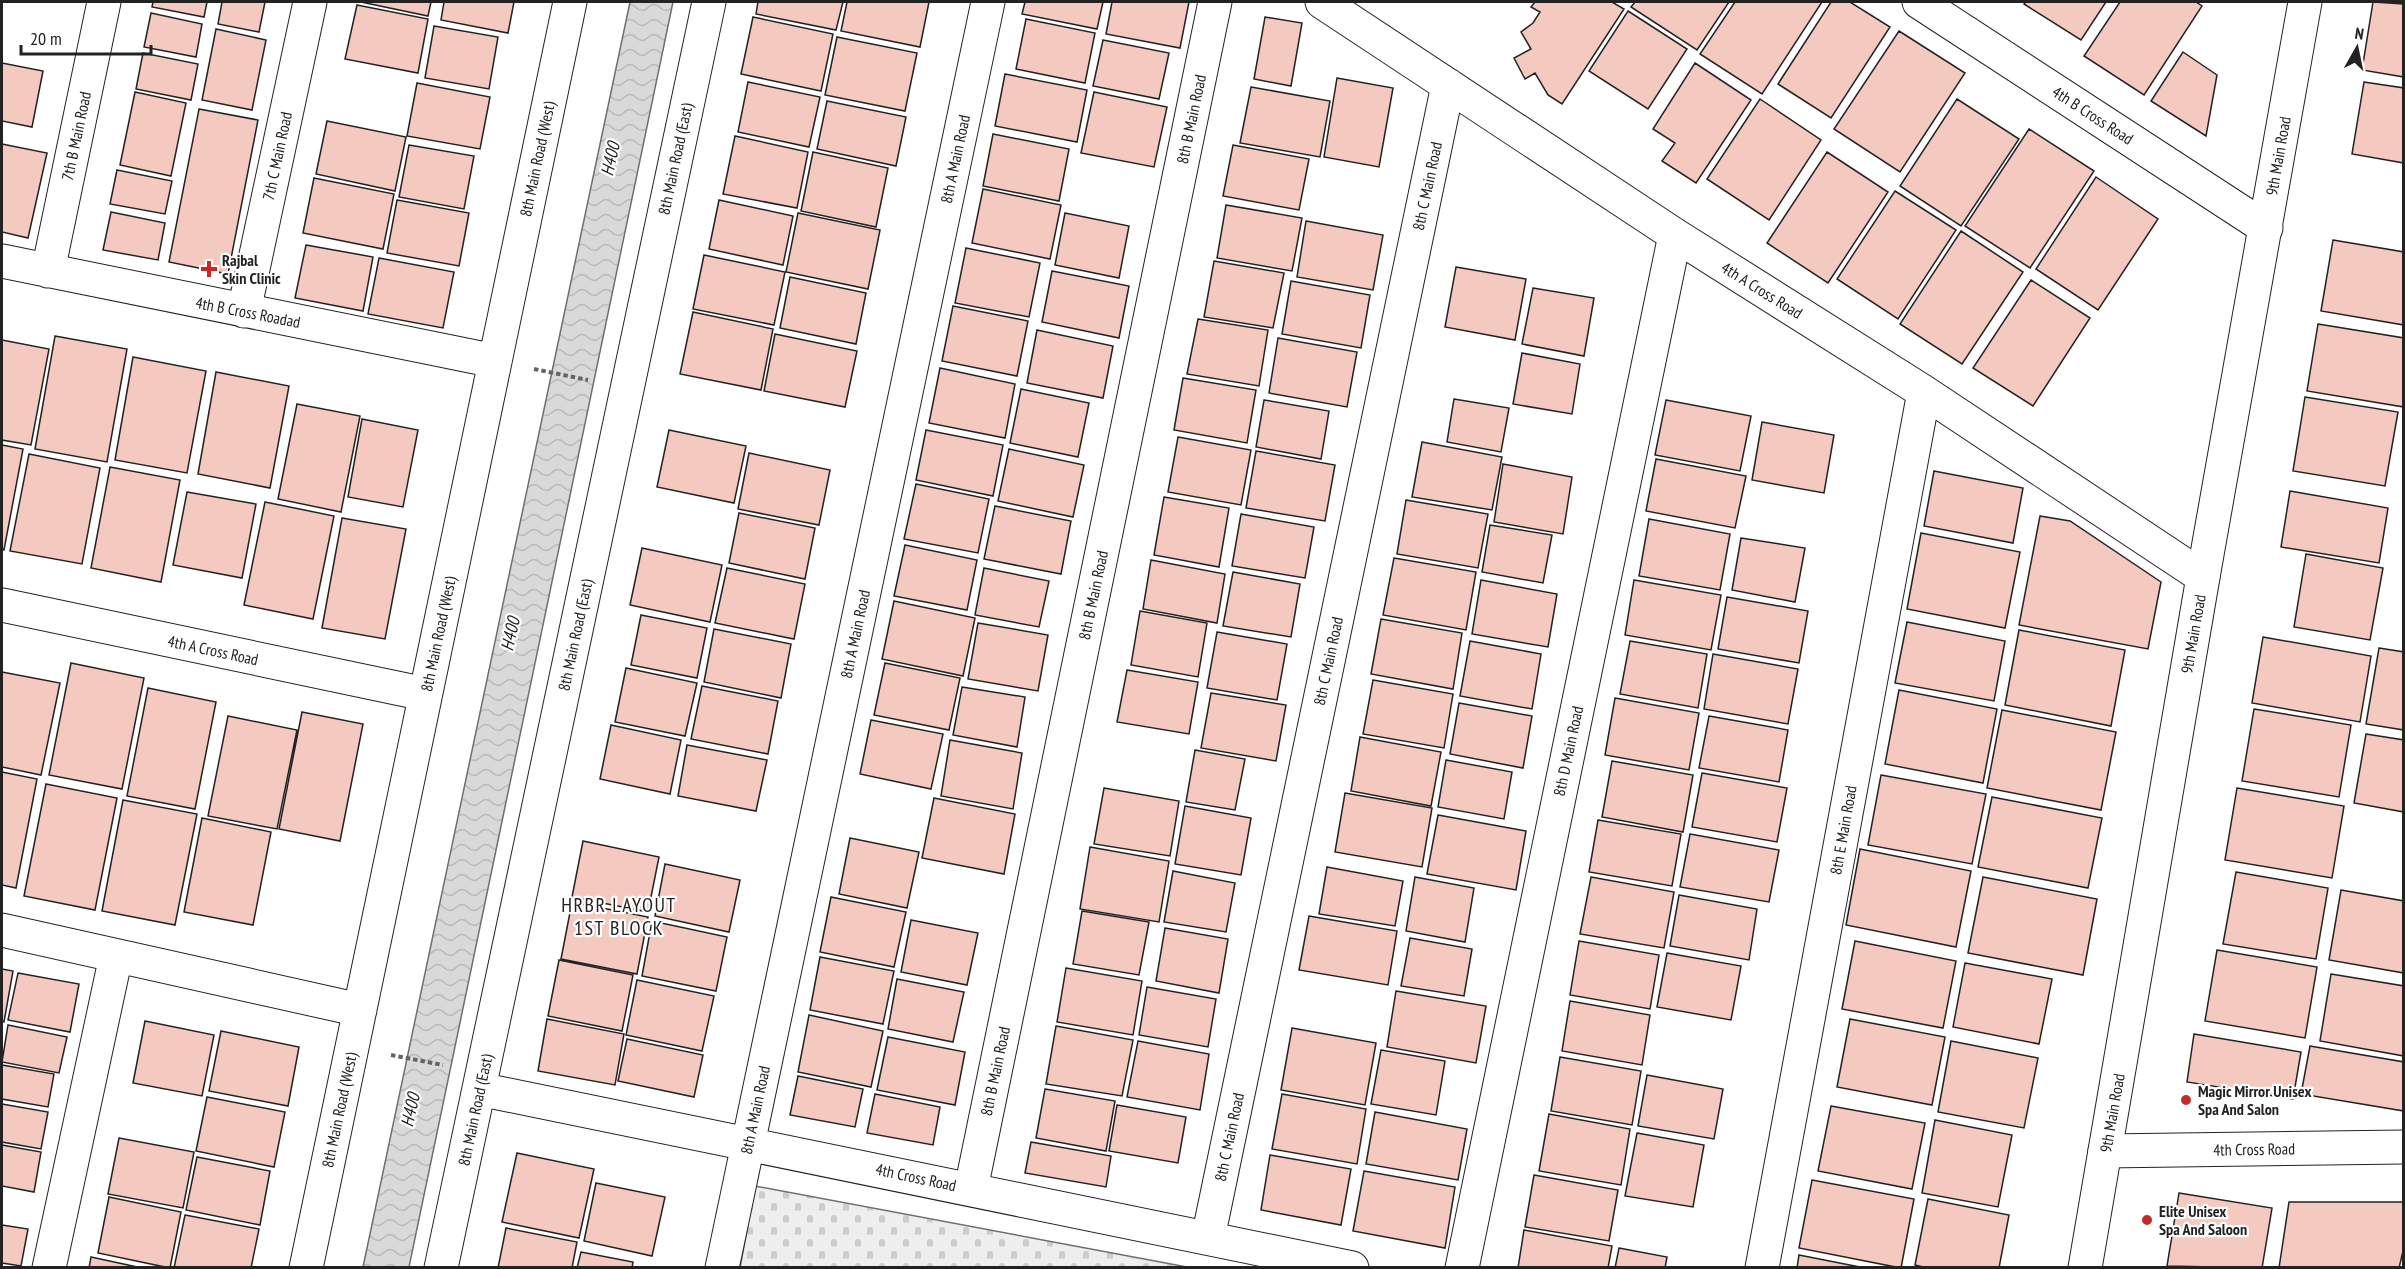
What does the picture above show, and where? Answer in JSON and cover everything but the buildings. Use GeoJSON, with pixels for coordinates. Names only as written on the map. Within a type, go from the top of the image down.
{"type":"FeatureCollection","features":[{"type":"Feature","properties":{"kind":"street","name":"7th B Main Road"},"geometry":{"type":"LineString","coordinates":[[48,271],[104,2]]}},
{"type":"Feature","properties":{"kind":"street","name":"7th C Main Road"},"geometry":{"type":"LineString","coordinates":[[244,311],[310,2]]}},
{"type":"Feature","properties":{"kind":"street","name":"8th Main Road (West)"},"geometry":{"type":"LineString","coordinates":[[306,1268],[570,2]]}},
{"type":"Feature","properties":{"kind":"street","name":"8th Main Road (East)"},"geometry":{"type":"LineString","coordinates":[[441,1268],[708,2]]}},
{"type":"Feature","properties":{"kind":"street","name":"8th A Main Road"},"geometry":{"type":"LineString","coordinates":[[722,1268],[988,2]]}},
{"type":"Feature","properties":{"kind":"street","name":"8th B Main Road"},"geometry":{"type":"LineString","coordinates":[[971,1189],[1215,2]]}},
{"type":"Feature","properties":{"kind":"street","name":"4th A Cross Road"},"geometry":{"type":"LineString","coordinates":[[1322,2],[1675,235],[1924,392],[2203,577]]}},
{"type":"Feature","properties":{"kind":"street","name":"4th B Cross Road"},"geometry":{"type":"LineString","coordinates":[[1919,2],[2266,228]]}},
{"type":"Feature","properties":{"kind":"street","name":"9th Main Road"},"geometry":{"type":"LineString","coordinates":[[2085,1268],[2203,577],[2305,2]]}},
{"type":"Feature","properties":{"kind":"street","name":"8th C Main Road"},"geometry":{"type":"LineString","coordinates":[[1208,1238],[1448,85]]}},
{"type":"Feature","properties":{"kind":"street","name":"8th D Main Road"},"geometry":{"type":"LineString","coordinates":[[1462,1268],[1675,235]]}},
{"type":"Feature","properties":{"kind":"street","name":"4th B Cross Roadad"},"geometry":{"type":"LineString","coordinates":[[2,261],[495,361]]}},
{"type":"Feature","properties":{"kind":"street","name":"8th E Main Road"},"geometry":{"type":"LineString","coordinates":[[1762,1268],[1924,392]]}},
{"type":"Feature","properties":{"kind":"street","name":"4th A Cross Road"},"geometry":{"type":"LineString","coordinates":[[2,605],[425,694]]}},
{"type":"Feature","properties":{"kind":"street"},"geometry":{"type":"LineString","coordinates":[[2,930],[360,1010]]}},
{"type":"Feature","properties":{"kind":"street"},"geometry":{"type":"LineString","coordinates":[[49,1268],[116,956]]}},
{"type":"Feature","properties":{"kind":"street","name":"4th Cross Road"},"geometry":{"type":"LineString","coordinates":[[479,1089],[748,1142],[1352,1268]]}},
{"type":"Feature","properties":{"kind":"street","name":"4th Cross Road"},"geometry":{"type":"LineString","coordinates":[[2105,1151],[2403,1147]]}},
{"type":"Feature","properties":{"kind":"path"},"geometry":{"type":"LineString","coordinates":[[536,369],[594,381]]}},
{"type":"Feature","properties":{"kind":"path"},"geometry":{"type":"LineString","coordinates":[[389,1055],[451,1067]]}},
{"type":"Feature","properties":{"kind":"green space"},"geometry":{"type":"Polygon","coordinates":[[[755,1186],[1187,1267],[740,1268],[755,1186]]]}},
{"type":"Feature","properties":{"kind":"water","name":"H400"},"geometry":{"type":"Polygon","coordinates":[[[630,2],[673,2],[409,1267],[363,1267],[630,2]]]}},
{"type":"Feature","properties":{"kind":"place","name":"Rajbal Skin Clinic"},"geometry":{"type":"Point","coordinates":[209,269]}},
{"type":"Feature","properties":{"kind":"place","name":"Magic Mirror Unisex Spa And Salon"},"geometry":{"type":"Point","coordinates":[2186,1100]}},
{"type":"Feature","properties":{"kind":"place","name":"Elite Unisex Spa And Saloon"},"geometry":{"type":"Point","coordinates":[2147,1220]}},
{"type":"Feature","properties":{"kind":"district","name":"HRBR LAYOUT 1ST BLOCK"},"geometry":{"type":"Point","coordinates":[619,916]}}]}
